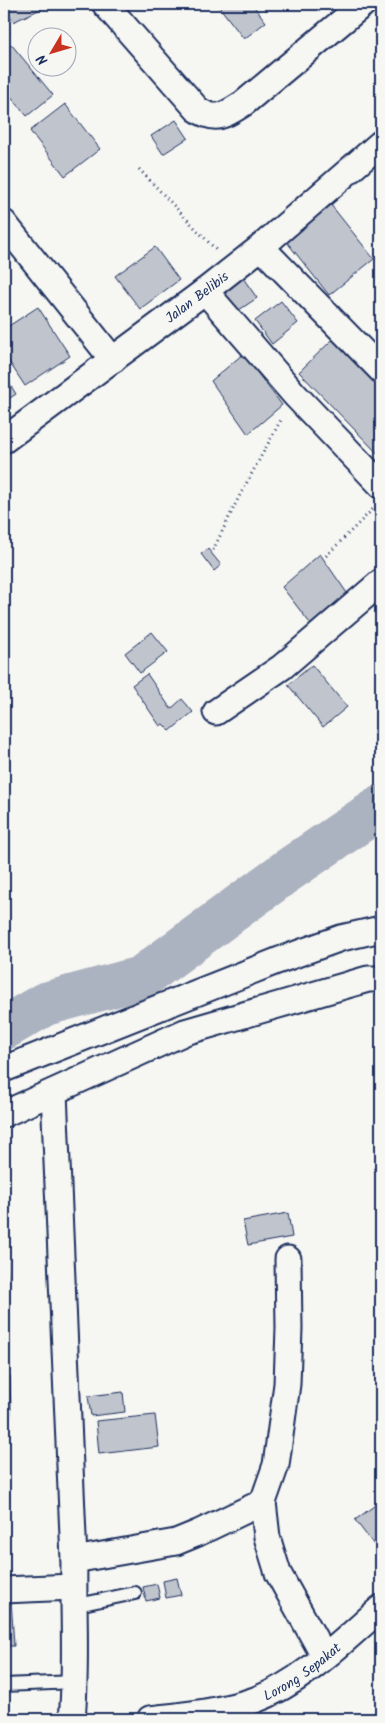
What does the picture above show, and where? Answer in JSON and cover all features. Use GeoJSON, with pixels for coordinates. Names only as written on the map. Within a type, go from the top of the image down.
{"type":"FeatureCollection","features":[{"type":"Feature","properties":{"kind":"street"},"geometry":{"type":"LineString","coordinates":[[105,4],[197,109],[205,115],[216,117],[227,113],[244,102],[363,4]]}},
{"type":"Feature","properties":{"kind":"street","name":"Jalan Belibis"},"geometry":{"type":"LineString","coordinates":[[4,440],[205,291],[261,247],[381,143]]}},
{"type":"Feature","properties":{"kind":"street"},"geometry":{"type":"LineString","coordinates":[[7,233],[113,360]]}},
{"type":"Feature","properties":{"kind":"street"},"geometry":{"type":"LineString","coordinates":[[261,247],[381,370]]}},
{"type":"Feature","properties":{"kind":"street"},"geometry":{"type":"LineString","coordinates":[[205,291],[295,395],[381,484]]}},
{"type":"Feature","properties":{"kind":"street"},"geometry":{"type":"LineString","coordinates":[[216,712],[282,667],[381,582]]}},
{"type":"Feature","properties":{"kind":"street"},"geometry":{"type":"LineString","coordinates":[[4,1069],[277,961],[341,938],[381,929]]}},
{"type":"Feature","properties":{"kind":"street"},"geometry":{"type":"LineString","coordinates":[[4,1114],[185,1032],[368,979],[381,979]]}},
{"type":"Feature","properties":{"kind":"street"},"geometry":{"type":"LineString","coordinates":[[54,1092],[74,1560],[75,1682],[72,1719]]}},
{"type":"Feature","properties":{"kind":"street"},"geometry":{"type":"LineString","coordinates":[[288,1259],[289,1328],[287,1384],[276,1465],[263,1502],[267,1537],[278,1573],[324,1656]]}},
{"type":"Feature","properties":{"kind":"street"},"geometry":{"type":"LineString","coordinates":[[74,1560],[176,1542],[263,1502]]}},
{"type":"Feature","properties":{"kind":"street"},"geometry":{"type":"LineString","coordinates":[[4,1590],[73,1596]]}},
{"type":"Feature","properties":{"kind":"street","name":"Lorong Sepakat"},"geometry":{"type":"LineString","coordinates":[[150,1719],[196,1714],[255,1700],[293,1680],[381,1608]]}},
{"type":"Feature","properties":{"kind":"lane"},"geometry":{"type":"LineString","coordinates":[[73,1596],[135,1594]]}},
{"type":"Feature","properties":{"kind":"lane"},"geometry":{"type":"LineString","coordinates":[[4,1685],[75,1682]]}},
{"type":"Feature","properties":{"kind":"path"},"geometry":{"type":"LineString","coordinates":[[139,169],[233,268]]}},
{"type":"Feature","properties":{"kind":"path"},"geometry":{"type":"LineString","coordinates":[[213,550],[295,395]]}},
{"type":"Feature","properties":{"kind":"path"},"geometry":{"type":"LineString","coordinates":[[326,556],[381,502]]}},
{"type":"Feature","properties":{"kind":"building"},"geometry":{"type":"Polygon","coordinates":[[[4,4],[41,4],[43,8],[13,22],[4,4]]]}},
{"type":"Feature","properties":{"kind":"building"},"geometry":{"type":"Polygon","coordinates":[[[217,4],[252,4],[266,22],[244,39],[217,4]]]}},
{"type":"Feature","properties":{"kind":"building"},"geometry":{"type":"Polygon","coordinates":[[[4,23],[10,33],[4,37],[4,23]]]}},
{"type":"Feature","properties":{"kind":"building"},"geometry":{"type":"Polygon","coordinates":[[[11,44],[28,65],[28,78],[39,78],[53,95],[27,116],[4,88],[4,50],[11,44]]]}},
{"type":"Feature","properties":{"kind":"building"},"geometry":{"type":"Polygon","coordinates":[[[65,104],[100,149],[65,176],[30,131],[65,104]]]}},
{"type":"Feature","properties":{"kind":"building"},"geometry":{"type":"Polygon","coordinates":[[[176,120],[188,138],[163,154],[151,136],[176,120]]]}},
{"type":"Feature","properties":{"kind":"building"},"geometry":{"type":"Polygon","coordinates":[[[331,205],[374,259],[329,295],[286,241],[331,205]]]}},
{"type":"Feature","properties":{"kind":"building"},"geometry":{"type":"Polygon","coordinates":[[[155,247],[179,280],[140,309],[115,276],[155,247]]]}},
{"type":"Feature","properties":{"kind":"building"},"geometry":{"type":"Polygon","coordinates":[[[243,278],[257,298],[236,312],[222,292],[243,278]]]}},
{"type":"Feature","properties":{"kind":"building"},"geometry":{"type":"Polygon","coordinates":[[[281,301],[298,323],[272,344],[255,321],[281,301]]]}},
{"type":"Feature","properties":{"kind":"building"},"geometry":{"type":"Polygon","coordinates":[[[38,307],[70,356],[25,386],[4,354],[4,329],[38,307]]]}},
{"type":"Feature","properties":{"kind":"building"},"geometry":{"type":"Polygon","coordinates":[[[335,337],[381,385],[381,457],[299,372],[335,337]]]}},
{"type":"Feature","properties":{"kind":"building"},"geometry":{"type":"Polygon","coordinates":[[[243,354],[282,405],[248,434],[211,381],[243,354]]]}},
{"type":"Feature","properties":{"kind":"building"},"geometry":{"type":"Polygon","coordinates":[[[4,375],[16,394],[4,402],[4,375]]]}},
{"type":"Feature","properties":{"kind":"building"},"geometry":{"type":"Polygon","coordinates":[[[208,549],[221,565],[214,571],[201,554],[208,549]]]}},
{"type":"Feature","properties":{"kind":"building"},"geometry":{"type":"Polygon","coordinates":[[[320,554],[347,593],[313,627],[282,587],[320,554]]]}},
{"type":"Feature","properties":{"kind":"building"},"geometry":{"type":"Polygon","coordinates":[[[152,632],[168,652],[140,673],[125,653],[152,632]]]}},
{"type":"Feature","properties":{"kind":"building"},"geometry":{"type":"Polygon","coordinates":[[[312,665],[347,707],[323,727],[288,685],[312,665]]]}},
{"type":"Feature","properties":{"kind":"building"},"geometry":{"type":"Polygon","coordinates":[[[147,674],[171,709],[182,699],[193,712],[170,731],[163,724],[160,726],[132,685],[147,674]]]}},
{"type":"Feature","properties":{"kind":"building"},"geometry":{"type":"Polygon","coordinates":[[[288,1213],[292,1237],[248,1245],[243,1221],[288,1213]]]}},
{"type":"Feature","properties":{"kind":"building"},"geometry":{"type":"Polygon","coordinates":[[[7,1257],[9,1309],[4,1310],[4,1258],[7,1257]]]}},
{"type":"Feature","properties":{"kind":"building"},"geometry":{"type":"Polygon","coordinates":[[[4,1376],[10,1376],[11,1415],[4,1415],[4,1376]]]}},
{"type":"Feature","properties":{"kind":"building"},"geometry":{"type":"Polygon","coordinates":[[[123,1392],[125,1412],[91,1416],[88,1396],[123,1392]]]}},
{"type":"Feature","properties":{"kind":"building"},"geometry":{"type":"Polygon","coordinates":[[[155,1415],[159,1447],[99,1454],[96,1421],[155,1415]]]}},
{"type":"Feature","properties":{"kind":"building"},"geometry":{"type":"Polygon","coordinates":[[[378,1503],[381,1508],[381,1554],[355,1520],[378,1503]]]}},
{"type":"Feature","properties":{"kind":"building"},"geometry":{"type":"Polygon","coordinates":[[[177,1578],[181,1595],[166,1598],[163,1581],[177,1578]]]}},
{"type":"Feature","properties":{"kind":"building"},"geometry":{"type":"Polygon","coordinates":[[[157,1584],[160,1598],[146,1601],[143,1587],[157,1584]]]}},
{"type":"Feature","properties":{"kind":"building"},"geometry":{"type":"Polygon","coordinates":[[[4,1599],[11,1599],[14,1646],[4,1646],[4,1599]]]}},
{"type":"Feature","properties":{"kind":"waterway"},"geometry":{"type":"LineString","coordinates":[[4,1028],[45,1004],[141,978],[287,871],[381,807]]}}]}
